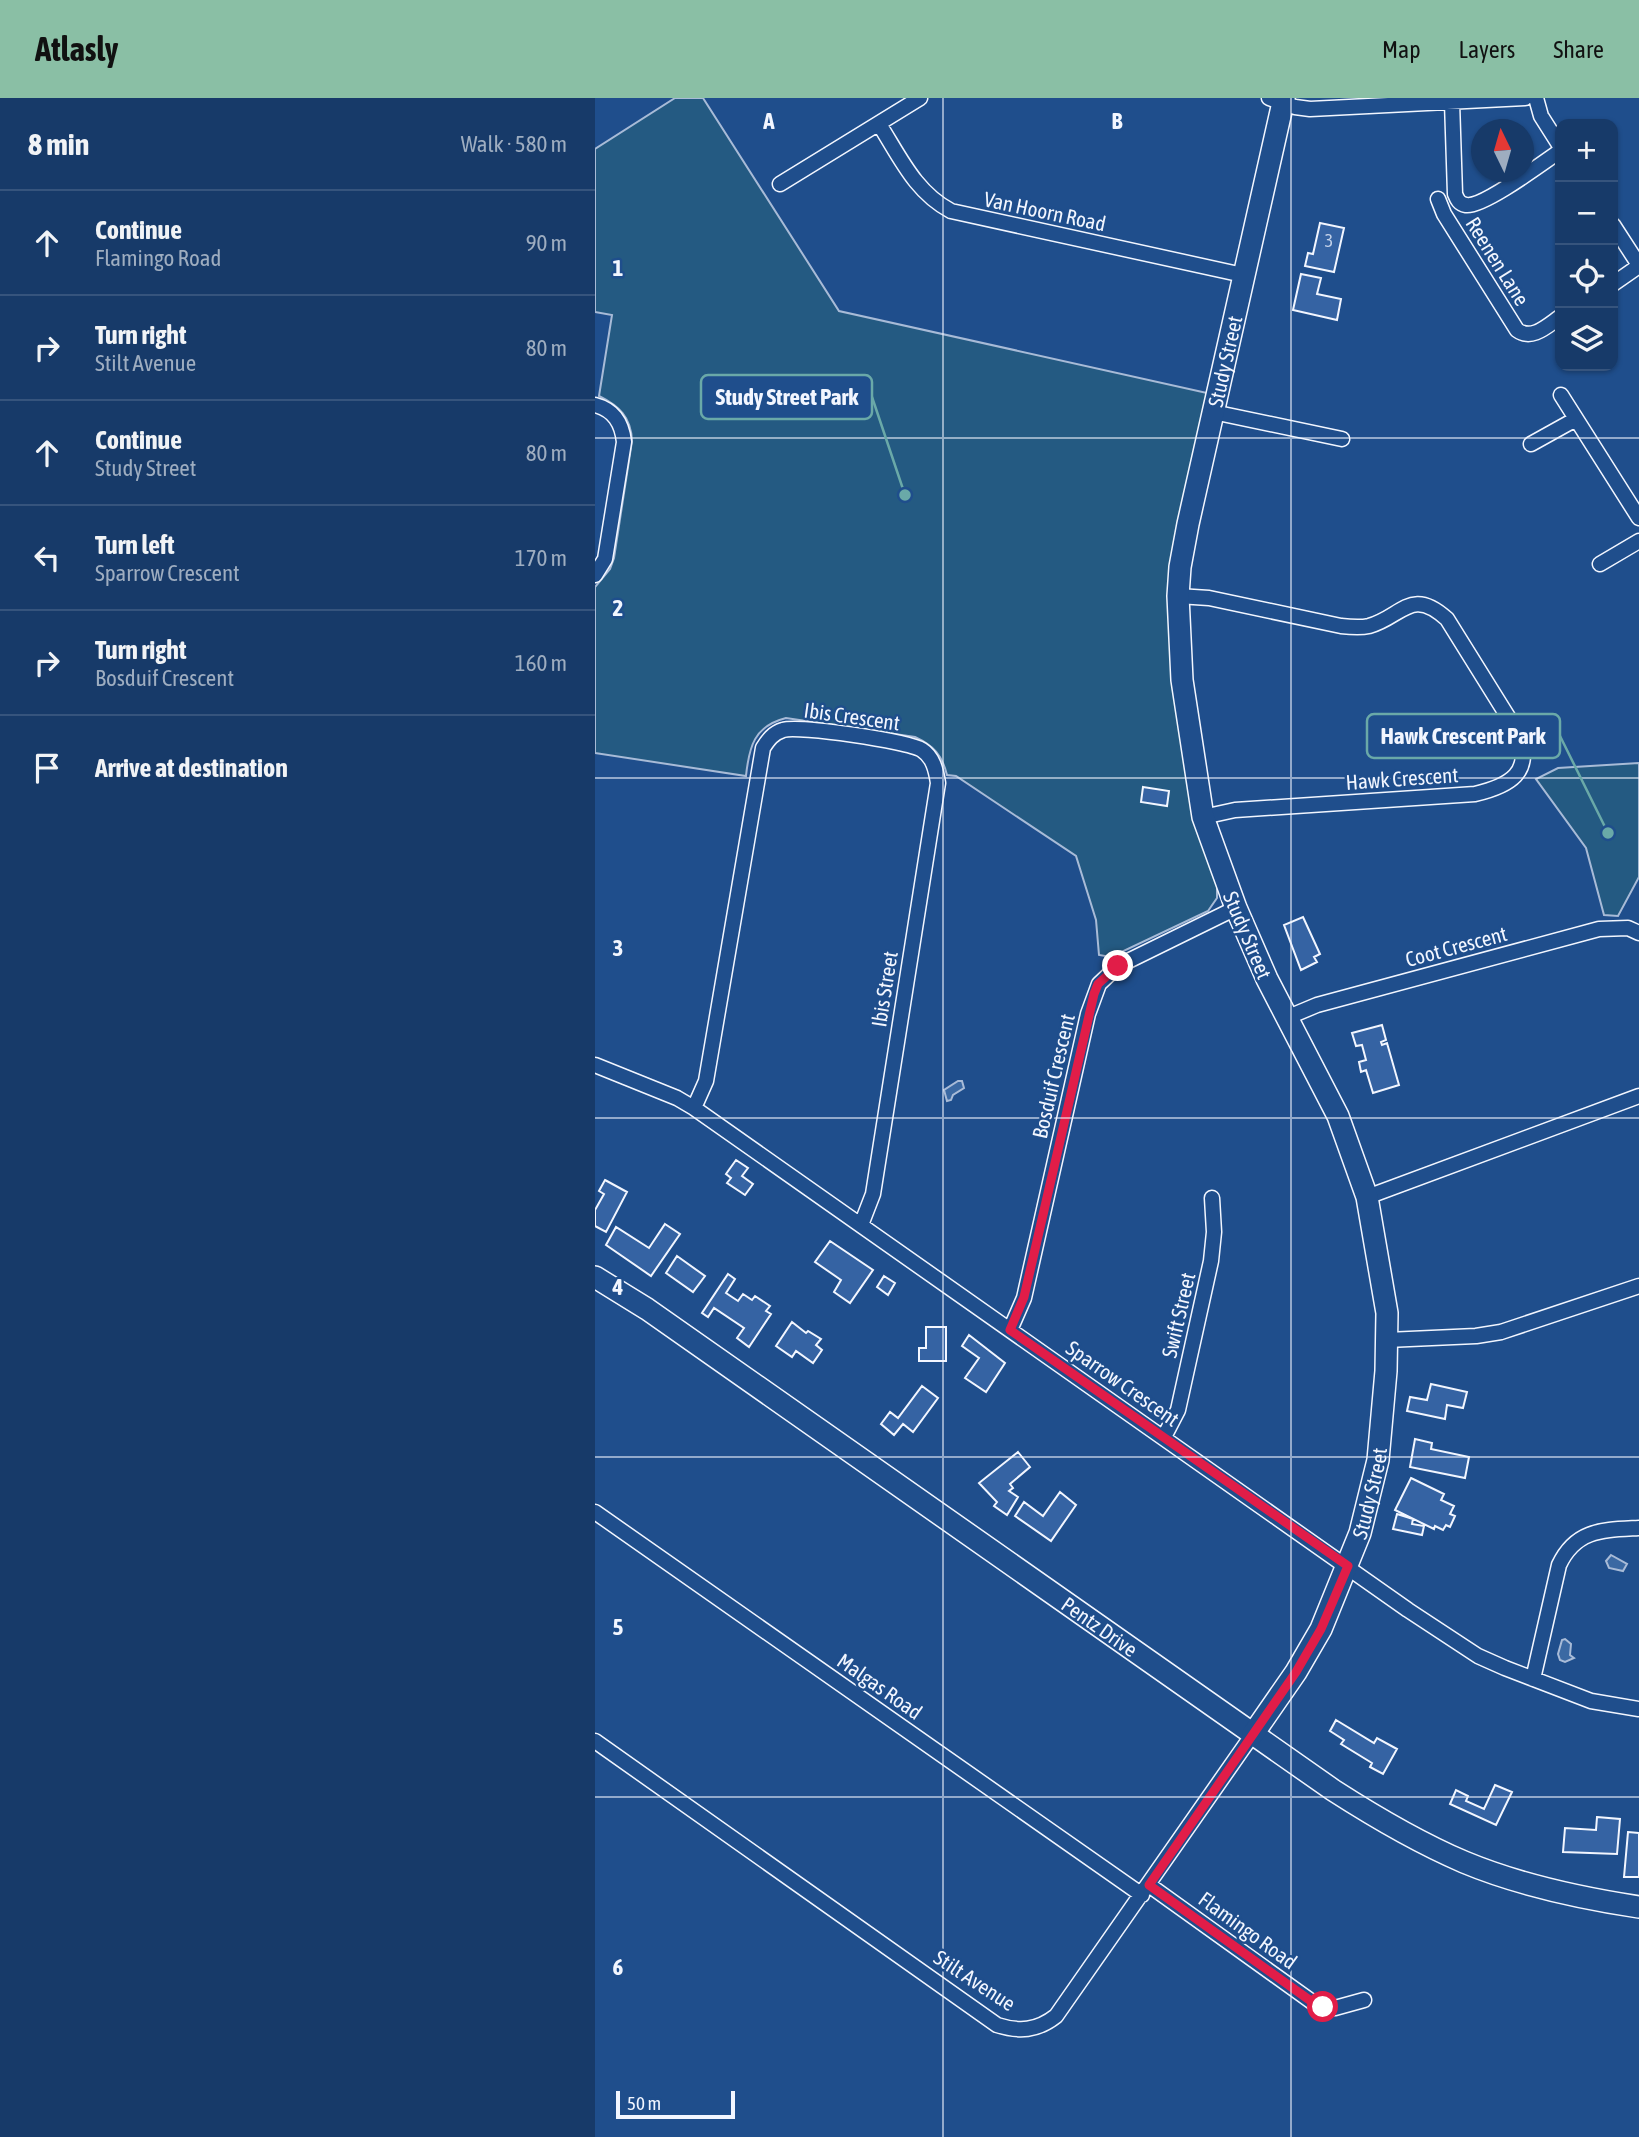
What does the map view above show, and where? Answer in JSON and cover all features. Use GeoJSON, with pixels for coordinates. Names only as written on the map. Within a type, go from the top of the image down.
{"type":"FeatureCollection","features":[{"type":"Feature","properties":{"kind":"street"},"geometry":{"type":"LineString","coordinates":[[780,184],[919,98]]}},
{"type":"Feature","properties":{"kind":"street"},"geometry":{"type":"LineString","coordinates":[[1278,100],[1310,109],[1525,98]]}},
{"type":"Feature","properties":{"kind":"street"},"geometry":{"type":"LineString","coordinates":[[1536,98],[1541,116],[1555,140]]}},
{"type":"Feature","properties":{"kind":"street","name":"Study Street"},"geometry":{"type":"LineString","coordinates":[[1253,1734],[1296,1672],[1321,1629],[1348,1566],[1363,1522],[1378,1460],[1387,1340],[1384,1292],[1367,1197],[1338,1116],[1286,1018],[1236,908],[1203,817],[1183,691],[1178,596],[1180,567],[1278,100]]}},
{"type":"Feature","properties":{"kind":"street"},"geometry":{"type":"LineString","coordinates":[[1452,102],[1455,194],[1464,205],[1483,201],[1555,152]]}},
{"type":"Feature","properties":{"kind":"street","name":"Van Hoorn Road"},"geometry":{"type":"LineString","coordinates":[[879,124],[921,190],[934,202],[951,211],[1243,275]]}},
{"type":"Feature","properties":{"kind":"street","name":"Reenen Lane"},"geometry":{"type":"LineString","coordinates":[[1438,199],[1444,214],[1517,330],[1524,335],[1532,334],[1555,320]]}},
{"type":"Feature","properties":{"kind":"street"},"geometry":{"type":"LineString","coordinates":[[1618,233],[1639,265],[1618,280]]}},
{"type":"Feature","properties":{"kind":"street"},"geometry":{"type":"LineString","coordinates":[[1561,395],[1639,518]]}},
{"type":"Feature","properties":{"kind":"street"},"geometry":{"type":"LineString","coordinates":[[595,405],[613,414],[622,429],[624,442],[605,559],[595,575]]}},
{"type":"Feature","properties":{"kind":"street"},"geometry":{"type":"LineString","coordinates":[[1213,412],[1342,439]]}},
{"type":"Feature","properties":{"kind":"street"},"geometry":{"type":"LineString","coordinates":[[1531,444],[1576,419]]}},
{"type":"Feature","properties":{"kind":"street"},"geometry":{"type":"LineString","coordinates":[[1600,564],[1639,541]]}},
{"type":"Feature","properties":{"kind":"street","name":"Hawk Crescent"},"geometry":{"type":"LineString","coordinates":[[1178,596],[1209,598],[1349,627],[1367,626],[1409,605],[1436,609],[1447,619],[1518,733],[1523,750],[1520,771],[1510,781],[1501,788],[1475,794],[1235,810],[1203,817]]}},
{"type":"Feature","properties":{"kind":"street","name":"Ibis Crescent"},"geometry":{"type":"LineString","coordinates":[[695,1108],[706,1081],[763,748],[769,739],[784,730],[795,728],[902,743],[915,746],[931,758]]}},
{"type":"Feature","properties":{"kind":"street","name":"Ibis Street"},"geometry":{"type":"LineString","coordinates":[[861,1225],[873,1194],[938,783],[931,758]]}},
{"type":"Feature","properties":{"kind":"street","name":"Bosduif Crescent"},"geometry":{"type":"LineString","coordinates":[[1010,1330],[1024,1297],[1088,1014],[1098,984],[1118,966],[1236,908]]}},
{"type":"Feature","properties":{"kind":"street","name":"Coot Crescent"},"geometry":{"type":"LineString","coordinates":[[1286,1018],[1317,1005],[1599,929],[1628,928],[1639,933]]}},
{"type":"Feature","properties":{"kind":"street","name":"Sparrow Crescent"},"geometry":{"type":"LineString","coordinates":[[595,1065],[695,1108],[1479,1656],[1591,1701],[1639,1709]]}},
{"type":"Feature","properties":{"kind":"street"},"geometry":{"type":"LineString","coordinates":[[1367,1197],[1639,1096]]}},
{"type":"Feature","properties":{"kind":"street","name":"Swift Street"},"geometry":{"type":"LineString","coordinates":[[1164,1437],[1178,1410],[1211,1261],[1214,1231],[1212,1198]]}},
{"type":"Feature","properties":{"kind":"street","name":"Pentz Drive"},"geometry":{"type":"LineString","coordinates":[[595,1277],[647,1309],[1253,1734],[1389,1825],[1466,1863],[1529,1884],[1639,1907]]}},
{"type":"Feature","properties":{"kind":"street"},"geometry":{"type":"LineString","coordinates":[[1387,1340],[1476,1336],[1501,1332],[1639,1286]]}},
{"type":"Feature","properties":{"kind":"street","name":"Malgas Road"},"geometry":{"type":"LineString","coordinates":[[595,1512],[1145,1890]]}},
{"type":"Feature","properties":{"kind":"street"},"geometry":{"type":"LineString","coordinates":[[1533,1679],[1559,1565],[1565,1553],[1572,1544],[1591,1533],[1639,1528]]}},
{"type":"Feature","properties":{"kind":"street","name":"Stilt Avenue"},"geometry":{"type":"LineString","coordinates":[[595,1741],[997,2025],[1019,2030],[1031,2029],[1056,2016],[1253,1734]]}},
{"type":"Feature","properties":{"kind":"street","name":"Flamingo Road"},"geometry":{"type":"LineString","coordinates":[[1145,1890],[1315,2004],[1335,2008],[1364,2000]]}},
{"type":"Feature","properties":{"kind":"shaded area"},"geometry":{"type":"Polygon","coordinates":[[[675,98],[703,98],[839,311],[1207,393],[1174,550],[1217,884],[1217,898],[1208,911],[1111,957],[1099,955],[1096,920],[1076,856],[956,776],[947,775],[936,752],[915,737],[786,718],[767,726],[755,739],[746,776],[595,753],[595,587],[610,569],[614,558],[632,441],[623,413],[599,396],[612,315],[595,312],[595,149],[675,98]]]}},
{"type":"Feature","properties":{"kind":"shaded area"},"geometry":{"type":"Polygon","coordinates":[[[1639,763],[1639,877],[1618,916],[1604,915],[1586,848],[1536,779],[1558,768],[1639,763]]]}},
{"type":"Feature","properties":{"kind":"shaded area"},"geometry":{"type":"Polygon","coordinates":[[[962,1081],[964,1088],[947,1101],[944,1090],[962,1081]]]}},
{"type":"Feature","properties":{"kind":"shaded area"},"geometry":{"type":"Polygon","coordinates":[[[1611,1555],[1627,1564],[1623,1571],[1609,1568],[1606,1561],[1611,1555]]]}},
{"type":"Feature","properties":{"kind":"shaded area"},"geometry":{"type":"Polygon","coordinates":[[[1565,1639],[1571,1644],[1570,1655],[1574,1658],[1565,1662],[1560,1660],[1558,1654],[1562,1640],[1565,1639]]]}},
{"type":"Feature","properties":{"kind":"building"},"geometry":{"type":"Polygon","coordinates":[[[1320,223],[1344,228],[1334,272],[1305,266],[1308,253],[1313,254],[1320,223]]]}},
{"type":"Feature","properties":{"kind":"building"},"geometry":{"type":"Polygon","coordinates":[[[1301,274],[1321,278],[1317,294],[1341,299],[1337,320],[1293,310],[1301,274]]]}},
{"type":"Feature","properties":{"kind":"building"},"geometry":{"type":"Polygon","coordinates":[[[1143,787],[1169,791],[1167,806],[1141,802],[1143,787]]]}},
{"type":"Feature","properties":{"kind":"building"},"geometry":{"type":"Polygon","coordinates":[[[1303,917],[1320,954],[1314,957],[1317,962],[1301,970],[1284,925],[1303,917]]]}},
{"type":"Feature","properties":{"kind":"building"},"geometry":{"type":"Polygon","coordinates":[[[1382,1025],[1386,1040],[1381,1042],[1382,1045],[1387,1043],[1399,1085],[1373,1093],[1366,1070],[1361,1072],[1359,1062],[1366,1060],[1362,1045],[1356,1046],[1352,1033],[1382,1025]]]}},
{"type":"Feature","properties":{"kind":"building"},"geometry":{"type":"Polygon","coordinates":[[[736,1160],[748,1168],[742,1176],[753,1184],[745,1195],[727,1183],[731,1178],[726,1174],[736,1160]]]}},
{"type":"Feature","properties":{"kind":"building"},"geometry":{"type":"Polygon","coordinates":[[[605,1180],[627,1192],[606,1232],[595,1226],[595,1210],[604,1194],[599,1191],[605,1180]]]}},
{"type":"Feature","properties":{"kind":"building"},"geometry":{"type":"Polygon","coordinates":[[[665,1224],[680,1234],[651,1276],[606,1245],[616,1227],[649,1248],[665,1224]]]}},
{"type":"Feature","properties":{"kind":"building"},"geometry":{"type":"Polygon","coordinates":[[[830,1241],[873,1270],[850,1303],[834,1292],[841,1280],[815,1262],[830,1241]]]}},
{"type":"Feature","properties":{"kind":"building"},"geometry":{"type":"Polygon","coordinates":[[[677,1256],[705,1276],[693,1292],[666,1273],[677,1256]]]}},
{"type":"Feature","properties":{"kind":"building"},"geometry":{"type":"Polygon","coordinates":[[[728,1274],[735,1279],[726,1293],[738,1301],[743,1294],[752,1300],[755,1296],[770,1306],[766,1311],[771,1314],[749,1347],[737,1338],[744,1328],[714,1308],[708,1317],[702,1313],[728,1274]]]}},
{"type":"Feature","properties":{"kind":"building"},"geometry":{"type":"Polygon","coordinates":[[[884,1276],[895,1283],[888,1295],[877,1287],[884,1276]]]}},
{"type":"Feature","properties":{"kind":"building"},"geometry":{"type":"Polygon","coordinates":[[[792,1322],[806,1333],[808,1331],[821,1339],[816,1345],[822,1350],[813,1363],[796,1351],[792,1357],[776,1346],[792,1322]]]}},
{"type":"Feature","properties":{"kind":"building"},"geometry":{"type":"Polygon","coordinates":[[[926,1327],[946,1327],[946,1361],[919,1361],[919,1348],[926,1348],[926,1327]]]}},
{"type":"Feature","properties":{"kind":"building"},"geometry":{"type":"Polygon","coordinates":[[[969,1335],[1005,1363],[986,1392],[965,1378],[979,1358],[962,1346],[969,1335]]]}},
{"type":"Feature","properties":{"kind":"building"},"geometry":{"type":"Polygon","coordinates":[[[1431,1384],[1467,1392],[1463,1408],[1447,1405],[1445,1419],[1407,1411],[1410,1397],[1427,1400],[1431,1384]]]}},
{"type":"Feature","properties":{"kind":"building"},"geometry":{"type":"Polygon","coordinates":[[[922,1386],[938,1398],[913,1432],[903,1424],[894,1435],[881,1424],[890,1412],[898,1418],[922,1386]]]}},
{"type":"Feature","properties":{"kind":"building"},"geometry":{"type":"Polygon","coordinates":[[[1415,1439],[1432,1443],[1431,1449],[1469,1457],[1465,1478],[1410,1467],[1415,1439]]]}},
{"type":"Feature","properties":{"kind":"building"},"geometry":{"type":"Polygon","coordinates":[[[1018,1452],[1030,1467],[1010,1484],[1013,1488],[1009,1491],[1018,1497],[1007,1515],[994,1506],[997,1502],[979,1483],[1018,1452]]]}},
{"type":"Feature","properties":{"kind":"building"},"geometry":{"type":"Polygon","coordinates":[[[1411,1478],[1444,1494],[1441,1500],[1454,1506],[1450,1514],[1455,1516],[1450,1527],[1446,1525],[1443,1530],[1435,1526],[1434,1529],[1395,1510],[1411,1478]]]}},
{"type":"Feature","properties":{"kind":"building"},"geometry":{"type":"Polygon","coordinates":[[[1060,1492],[1076,1505],[1051,1541],[1015,1516],[1024,1502],[1043,1516],[1060,1492]]]}},
{"type":"Feature","properties":{"kind":"building"},"geometry":{"type":"Polygon","coordinates":[[[1397,1514],[1413,1519],[1412,1524],[1424,1526],[1422,1535],[1393,1529],[1397,1514]]]}},
{"type":"Feature","properties":{"kind":"building"},"geometry":{"type":"Polygon","coordinates":[[[1336,1720],[1374,1743],[1377,1738],[1397,1749],[1383,1774],[1370,1767],[1372,1763],[1341,1744],[1344,1740],[1330,1731],[1336,1720]]]}},
{"type":"Feature","properties":{"kind":"building"},"geometry":{"type":"Polygon","coordinates":[[[1495,1785],[1512,1792],[1496,1825],[1450,1804],[1456,1790],[1468,1796],[1466,1801],[1484,1809],[1495,1785]]]}},
{"type":"Feature","properties":{"kind":"building"},"geometry":{"type":"Polygon","coordinates":[[[1597,1817],[1620,1819],[1617,1854],[1563,1852],[1565,1828],[1596,1830],[1597,1817]]]}},
{"type":"Feature","properties":{"kind":"building"},"geometry":{"type":"Polygon","coordinates":[[[1628,1832],[1639,1833],[1639,1877],[1624,1877],[1628,1832]]]}},
{"type":"Feature","properties":{"kind":"place","name":"Study Street Park"},"geometry":{"type":"Point","coordinates":[905,495]}},
{"type":"Feature","properties":{"kind":"place","name":"Hawk Crescent Park"},"geometry":{"type":"Point","coordinates":[1608,833]}},
{"type":"Feature","properties":{"kind":"route"},"geometry":{"type":"LineString","coordinates":[[1118,966],[1098,984],[1088,1014],[1024,1297],[1010,1330],[1348,1566],[1321,1629],[1296,1672],[1149,1885],[1315,2004],[1323,2007]]}}]}
